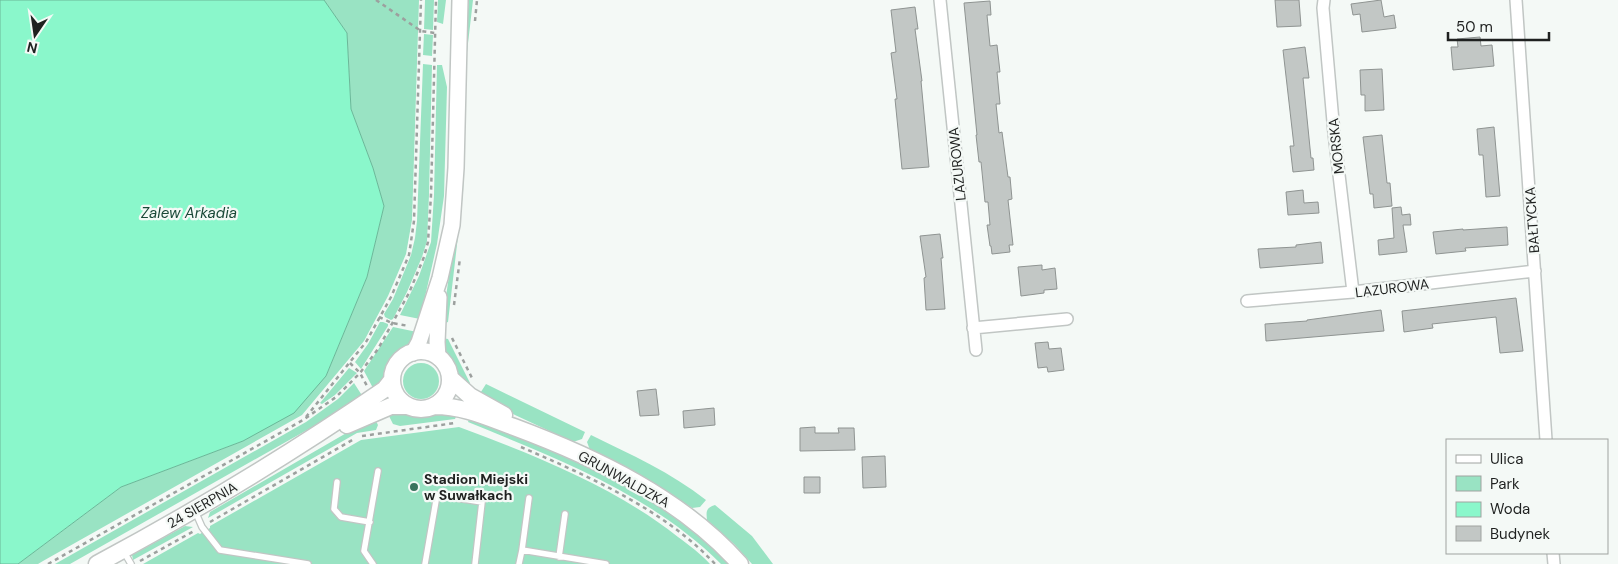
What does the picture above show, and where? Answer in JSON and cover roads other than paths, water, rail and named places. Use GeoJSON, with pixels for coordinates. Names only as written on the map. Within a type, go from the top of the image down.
{"type":"FeatureCollection","features":[{"type":"Feature","properties":{"kind":"main road"},"geometry":{"type":"LineString","coordinates":[[426,352],[438,357],[447,368],[450,378],[447,394],[442,401],[426,409],[416,409],[400,401],[395,393],[392,380],[395,367],[401,360],[413,353],[426,352]]}},
{"type":"Feature","properties":{"kind":"main road","name":"GRUNWALDZKA"},"geometry":{"type":"LineString","coordinates":[[450,378],[470,396],[547,440]]}},
{"type":"Feature","properties":{"kind":"main road","name":"24 SIERPNIA"},"geometry":{"type":"LineString","coordinates":[[97,564],[129,559],[195,511],[306,443],[385,389],[392,380]]}},
{"type":"Feature","properties":{"kind":"main road","name":"24 SIERPNIA"},"geometry":{"type":"LineString","coordinates":[[306,443],[379,410],[391,406],[408,406]]}},
{"type":"Feature","properties":{"kind":"main road","name":"GRUNWALDZKA"},"geometry":{"type":"LineString","coordinates":[[434,406],[450,406],[465,409],[547,440],[626,477],[671,504],[702,527],[729,551],[740,564]]}},
{"type":"Feature","properties":{"kind":"street"},"geometry":{"type":"LineString","coordinates":[[413,353],[419,342],[440,278],[452,225],[460,0]]}},
{"type":"Feature","properties":{"kind":"street","name":"LAZUROWA"},"geometry":{"type":"LineString","coordinates":[[940,0],[976,350]]}},
{"type":"Feature","properties":{"kind":"street","name":"MORSKA"},"geometry":{"type":"LineString","coordinates":[[1324,0],[1323,8],[1334,134],[1353,292]]}},
{"type":"Feature","properties":{"kind":"street","name":"BAŁTYCKA"},"geometry":{"type":"LineString","coordinates":[[1516,0],[1546,439]]}},
{"type":"Feature","properties":{"kind":"street","name":"LAZUROWA"},"geometry":{"type":"LineString","coordinates":[[1247,301],[1353,292],[1535,271]]}},
{"type":"Feature","properties":{"kind":"street"},"geometry":{"type":"LineString","coordinates":[[438,357],[440,278]]}},
{"type":"Feature","properties":{"kind":"street"},"geometry":{"type":"LineString","coordinates":[[973,328],[1067,319]]}},
{"type":"Feature","properties":{"kind":"lane"},"geometry":{"type":"LineString","coordinates":[[372,564],[364,551],[378,471]]}},
{"type":"Feature","properties":{"kind":"lane"},"geometry":{"type":"LineString","coordinates":[[337,482],[334,509],[341,518],[370,522]]}},
{"type":"Feature","properties":{"kind":"lane"},"geometry":{"type":"LineString","coordinates":[[425,564],[437,495],[482,502],[474,564]]}},
{"type":"Feature","properties":{"kind":"lane"},"geometry":{"type":"LineString","coordinates":[[519,564],[528,498]]}},
{"type":"Feature","properties":{"kind":"lane"},"geometry":{"type":"LineString","coordinates":[[195,511],[202,527],[220,550],[308,564]]}},
{"type":"Feature","properties":{"kind":"lane"},"geometry":{"type":"LineString","coordinates":[[559,557],[565,514]]}},
{"type":"Feature","properties":{"kind":"lane"},"geometry":{"type":"LineString","coordinates":[[522,550],[606,564]]}},
{"type":"Feature","properties":{"kind":"water","name":"Zalew Arkadia"},"geometry":{"type":"Polygon","coordinates":[[[0,0],[324,0],[347,33],[351,109],[373,168],[384,206],[367,277],[326,376],[294,413],[243,441],[121,487],[18,564],[0,564],[0,0]]]}},
{"type":"Feature","properties":{"kind":"place","name":"Stadion Miejski w Suwałkach"},"geometry":{"type":"Point","coordinates":[414,487]}}]}
